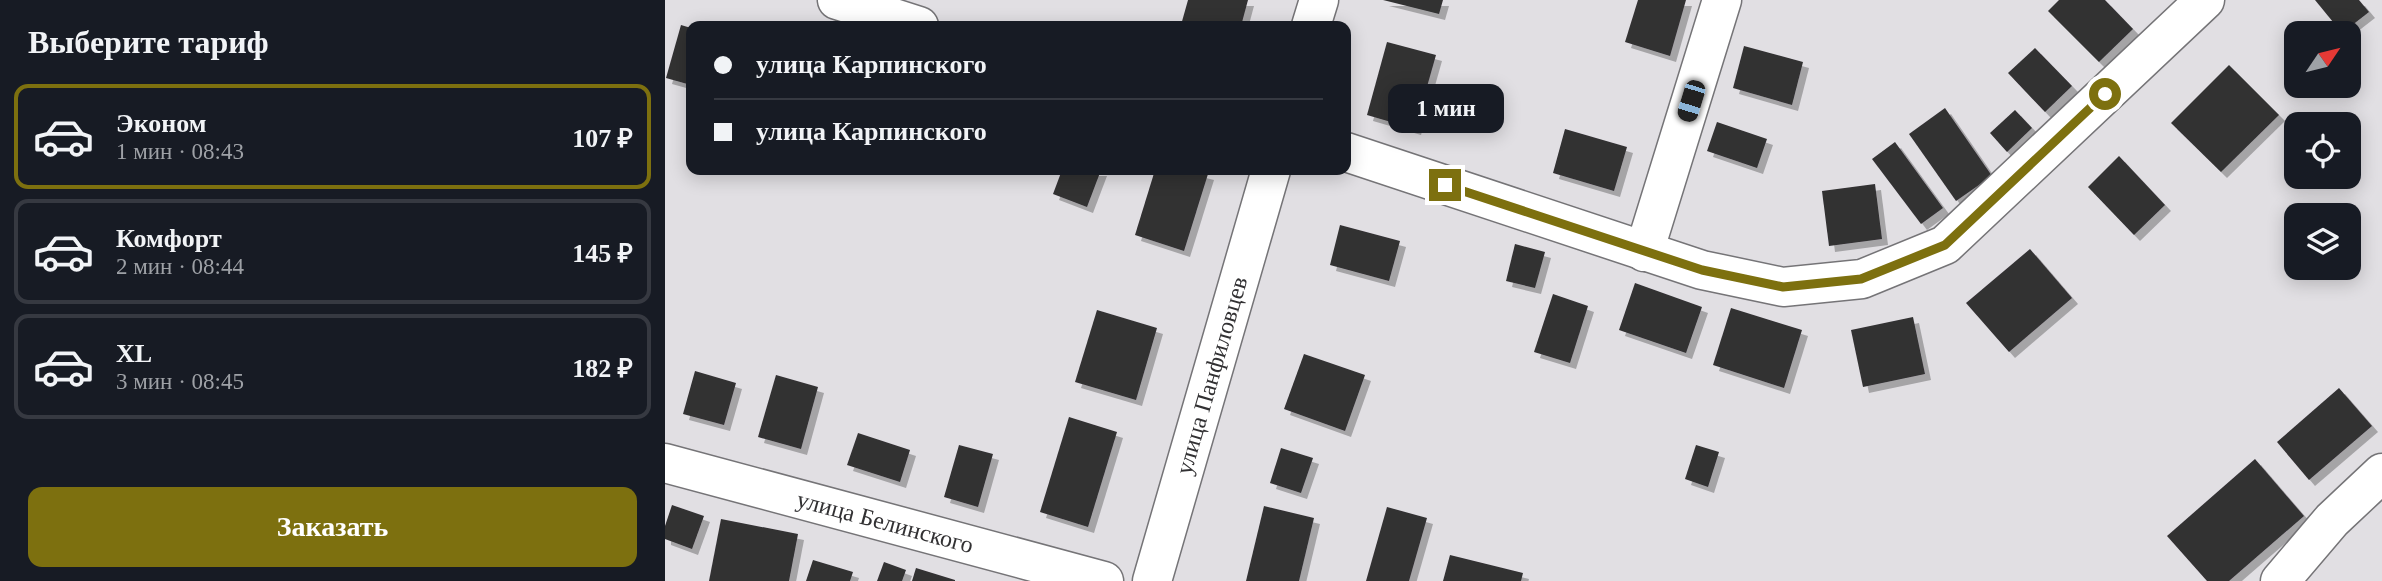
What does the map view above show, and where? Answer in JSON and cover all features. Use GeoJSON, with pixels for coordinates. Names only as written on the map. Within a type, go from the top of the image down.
{"type":"FeatureCollection","features":[{"type":"Feature","properties":{"kind":"street"},"geometry":{"type":"LineString","coordinates":[[837,0],[898,14]]}},
{"type":"Feature","properties":{"kind":"street"},"geometry":{"type":"LineString","coordinates":[[1313,21],[1319,0]]}},
{"type":"Feature","properties":{"kind":"street"},"geometry":{"type":"LineString","coordinates":[[1644,251],[1722,0]]}},
{"type":"Feature","properties":{"kind":"street"},"geometry":{"type":"LineString","coordinates":[[1351,154],[1702,270],[1783,287],[1861,279],[1945,245],[2205,0]]}},
{"type":"Feature","properties":{"kind":"street","name":"улица Панфиловцев"},"geometry":{"type":"LineString","coordinates":[[1152,581],[1270,175]]}},
{"type":"Feature","properties":{"kind":"street","name":"улица Белинского"},"geometry":{"type":"LineString","coordinates":[[665,463],[1104,581]]}},
{"type":"Feature","properties":{"kind":"street"},"geometry":{"type":"LineString","coordinates":[[2280,581],[2332,520],[2382,473]]}},
{"type":"Feature","properties":{"kind":"building"},"geometry":{"type":"Polygon","coordinates":[[[1188,0],[1248,0],[1242,21],[1182,21],[1188,0]]]}},
{"type":"Feature","properties":{"kind":"building"},"geometry":{"type":"Polygon","coordinates":[[[1383,0],[1443,0],[1439,14],[1383,0]]]}},
{"type":"Feature","properties":{"kind":"building"},"geometry":{"type":"Polygon","coordinates":[[[1638,0],[1686,0],[1670,56],[1625,42],[1638,0]]]}},
{"type":"Feature","properties":{"kind":"building"},"geometry":{"type":"Polygon","coordinates":[[[2059,0],[2105,0],[2133,29],[2099,62],[2048,11],[2059,0]]]}},
{"type":"Feature","properties":{"kind":"building"},"geometry":{"type":"Polygon","coordinates":[[[2315,0],[2359,0],[2369,12],[2357,21],[2332,21],[2315,0]]]}},
{"type":"Feature","properties":{"kind":"building"},"geometry":{"type":"Polygon","coordinates":[[[681,25],[686,26],[686,84],[666,78],[681,25]]]}},
{"type":"Feature","properties":{"kind":"building"},"geometry":{"type":"Polygon","coordinates":[[[1387,42],[1436,55],[1415,129],[1367,115],[1387,42]]]}},
{"type":"Feature","properties":{"kind":"building"},"geometry":{"type":"Polygon","coordinates":[[[1744,46],[1803,62],[1792,105],[1733,88],[1744,46]]]}},
{"type":"Feature","properties":{"kind":"building"},"geometry":{"type":"Polygon","coordinates":[[[2035,48],[2072,86],[2045,112],[2008,73],[2035,48]]]}},
{"type":"Feature","properties":{"kind":"building"},"geometry":{"type":"Polygon","coordinates":[[[2229,65],[2279,115],[2221,172],[2171,123],[2229,65]]]}},
{"type":"Feature","properties":{"kind":"building"},"geometry":{"type":"Polygon","coordinates":[[[1945,108],[1992,176],[1956,201],[1909,134],[1945,108]]]}},
{"type":"Feature","properties":{"kind":"building"},"geometry":{"type":"Polygon","coordinates":[[[2015,110],[2032,128],[2007,152],[1990,133],[2015,110]]]}},
{"type":"Feature","properties":{"kind":"building"},"geometry":{"type":"Polygon","coordinates":[[[1717,122],[1767,139],[1757,168],[1707,151],[1717,122]]]}},
{"type":"Feature","properties":{"kind":"building"},"geometry":{"type":"Polygon","coordinates":[[[1565,129],[1627,147],[1614,191],[1553,173],[1565,129]]]}},
{"type":"Feature","properties":{"kind":"building"},"geometry":{"type":"Polygon","coordinates":[[[1895,142],[1943,208],[1921,224],[1872,159],[1895,142]]]}},
{"type":"Feature","properties":{"kind":"building"},"geometry":{"type":"Polygon","coordinates":[[[2119,156],[2165,205],[2134,235],[2088,187],[2119,156]]]}},
{"type":"Feature","properties":{"kind":"building"},"geometry":{"type":"Polygon","coordinates":[[[1060,175],[1099,175],[1087,207],[1053,194],[1060,175]]]}},
{"type":"Feature","properties":{"kind":"building"},"geometry":{"type":"Polygon","coordinates":[[[1153,175],[1208,175],[1184,251],[1135,235],[1153,175]]]}},
{"type":"Feature","properties":{"kind":"building"},"geometry":{"type":"Polygon","coordinates":[[[1875,184],[1882,239],[1829,246],[1822,191],[1875,184]]]}},
{"type":"Feature","properties":{"kind":"building"},"geometry":{"type":"Polygon","coordinates":[[[1340,225],[1400,241],[1389,281],[1330,265],[1340,225]]]}},
{"type":"Feature","properties":{"kind":"building"},"geometry":{"type":"Polygon","coordinates":[[[1515,244],[1545,252],[1535,288],[1506,281],[1515,244]]]}},
{"type":"Feature","properties":{"kind":"building"},"geometry":{"type":"Polygon","coordinates":[[[2030,249],[2072,298],[2009,352],[1966,303],[2030,249]]]}},
{"type":"Feature","properties":{"kind":"building"},"geometry":{"type":"Polygon","coordinates":[[[1635,283],[1702,307],[1686,353],[1619,330],[1635,283]]]}},
{"type":"Feature","properties":{"kind":"building"},"geometry":{"type":"Polygon","coordinates":[[[1553,294],[1588,306],[1570,363],[1534,352],[1553,294]]]}},
{"type":"Feature","properties":{"kind":"building"},"geometry":{"type":"Polygon","coordinates":[[[1731,308],[1802,330],[1784,388],[1713,365],[1731,308]]]}},
{"type":"Feature","properties":{"kind":"building"},"geometry":{"type":"Polygon","coordinates":[[[1097,310],[1157,328],[1136,400],[1075,382],[1097,310]]]}},
{"type":"Feature","properties":{"kind":"building"},"geometry":{"type":"Polygon","coordinates":[[[1913,317],[1925,374],[1863,387],[1851,330],[1913,317]]]}},
{"type":"Feature","properties":{"kind":"building"},"geometry":{"type":"Polygon","coordinates":[[[1304,354],[1365,375],[1345,431],[1284,409],[1304,354]]]}},
{"type":"Feature","properties":{"kind":"building"},"geometry":{"type":"Polygon","coordinates":[[[695,371],[736,383],[724,425],[683,414],[695,371]]]}},
{"type":"Feature","properties":{"kind":"building"},"geometry":{"type":"Polygon","coordinates":[[[776,375],[818,387],[801,449],[758,437],[776,375]]]}},
{"type":"Feature","properties":{"kind":"building"},"geometry":{"type":"Polygon","coordinates":[[[2339,388],[2372,426],[2309,480],[2277,442],[2339,388]]]}},
{"type":"Feature","properties":{"kind":"building"},"geometry":{"type":"Polygon","coordinates":[[[1069,417],[1117,432],[1088,527],[1040,512],[1069,417]]]}},
{"type":"Feature","properties":{"kind":"building"},"geometry":{"type":"Polygon","coordinates":[[[858,433],[910,450],[900,482],[847,465],[858,433]]]}},
{"type":"Feature","properties":{"kind":"building"},"geometry":{"type":"Polygon","coordinates":[[[959,445],[993,454],[978,507],[944,497],[959,445]]]}},
{"type":"Feature","properties":{"kind":"building"},"geometry":{"type":"Polygon","coordinates":[[[1696,445],[1719,452],[1708,487],[1685,479],[1696,445]]]}},
{"type":"Feature","properties":{"kind":"building"},"geometry":{"type":"Polygon","coordinates":[[[1281,448],[1313,458],[1301,493],[1270,483],[1281,448]]]}},
{"type":"Feature","properties":{"kind":"building"},"geometry":{"type":"Polygon","coordinates":[[[2255,459],[2304,516],[2229,581],[2207,581],[2167,536],[2255,459]]]}},
{"type":"Feature","properties":{"kind":"building"},"geometry":{"type":"Polygon","coordinates":[[[672,505],[704,516],[692,549],[665,539],[665,526],[672,505]]]}},
{"type":"Feature","properties":{"kind":"building"},"geometry":{"type":"Polygon","coordinates":[[[1264,506],[1314,518],[1299,581],[1246,581],[1264,506]]]}},
{"type":"Feature","properties":{"kind":"building"},"geometry":{"type":"Polygon","coordinates":[[[1387,507],[1427,518],[1409,581],[1366,581],[1387,507]]]}},
{"type":"Feature","properties":{"kind":"building"},"geometry":{"type":"Polygon","coordinates":[[[721,519],[798,534],[789,581],[709,581],[721,519]]]}},
{"type":"Feature","properties":{"kind":"building"},"geometry":{"type":"Polygon","coordinates":[[[1450,555],[1523,573],[1521,581],[1443,581],[1450,555]]]}},
{"type":"Feature","properties":{"kind":"building"},"geometry":{"type":"Polygon","coordinates":[[[813,560],[853,572],[850,581],[806,581],[813,560]]]}},
{"type":"Feature","properties":{"kind":"building"},"geometry":{"type":"Polygon","coordinates":[[[884,562],[906,570],[902,581],[877,581],[884,562]]]}},
{"type":"Feature","properties":{"kind":"building"},"geometry":{"type":"Polygon","coordinates":[[[916,568],[955,580],[955,581],[912,581],[916,568]]]}},
{"type":"Feature","properties":{"kind":"route"},"geometry":{"type":"LineString","coordinates":[[1445,185],[1702,270],[1783,287],[1861,279],[1945,245],[2105,94]]}}]}
